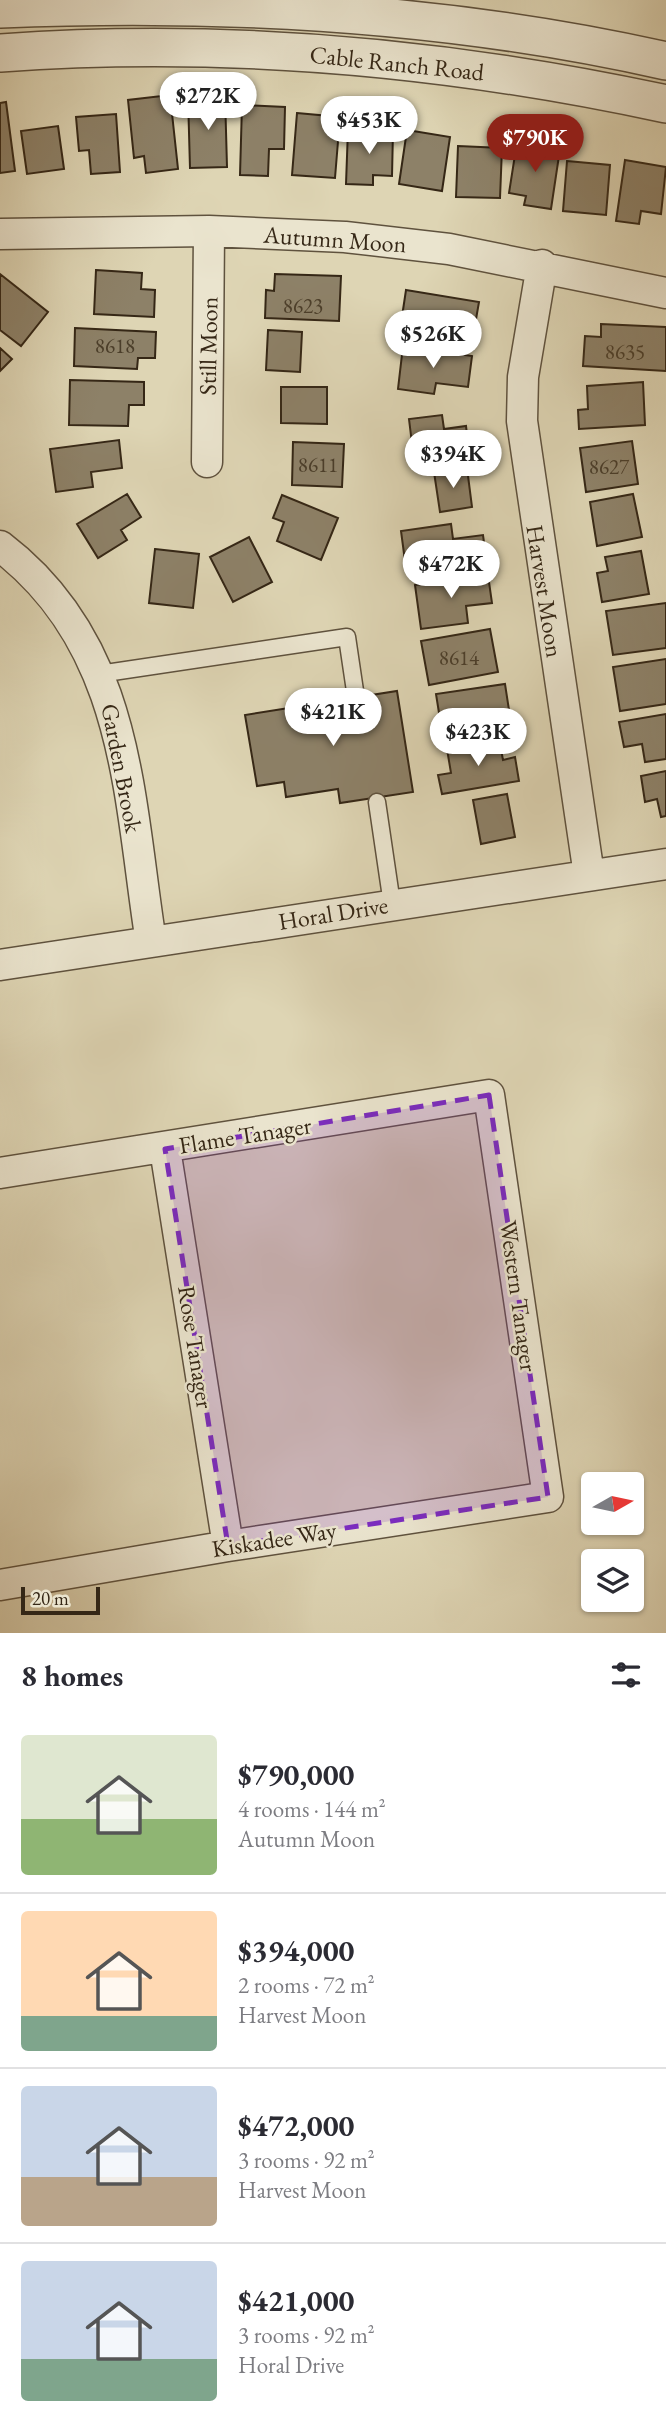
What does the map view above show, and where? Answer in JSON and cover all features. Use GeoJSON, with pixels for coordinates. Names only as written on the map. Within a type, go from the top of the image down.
{"type":"FeatureCollection","features":[{"type":"Feature","properties":{"kind":"street","name":"Cable Ranch Road"},"geometry":{"type":"LineString","coordinates":[[0,9],[217,22],[400,19],[537,38],[666,61]]}},
{"type":"Feature","properties":{"kind":"street","name":"Cable Ranch Road"},"geometry":{"type":"LineString","coordinates":[[0,52],[108,47],[217,22],[467,70],[574,86],[666,104]]}},
{"type":"Feature","properties":{"kind":"street","name":"Autumn Moon"},"geometry":{"type":"LineString","coordinates":[[0,234],[209,230],[345,237],[450,248],[542,265],[666,293]]}},
{"type":"Feature","properties":{"kind":"street","name":"Still Moon"},"geometry":{"type":"LineString","coordinates":[[207,462],[209,230]]}},
{"type":"Feature","properties":{"kind":"street","name":"Harvest Moon"},"geometry":{"type":"LineString","coordinates":[[542,265],[523,377],[522,421],[589,875]]}},
{"type":"Feature","properties":{"kind":"street","name":"Garden Brook"},"geometry":{"type":"LineString","coordinates":[[0,546],[55,600],[99,674],[111,705],[121,744],[151,943]]}},
{"type":"Feature","properties":{"kind":"street","name":"Horal Drive"},"geometry":{"type":"LineString","coordinates":[[0,965],[666,864]]}},
{"type":"Feature","properties":{"kind":"street","name":"Flame Tanager"},"geometry":{"type":"LineString","coordinates":[[0,1173],[165,1149],[489,1095]]}},
{"type":"Feature","properties":{"kind":"street","name":"Western Tanager"},"geometry":{"type":"LineString","coordinates":[[489,1095],[548,1497]]}},
{"type":"Feature","properties":{"kind":"street","name":"Rose Tanager"},"geometry":{"type":"LineString","coordinates":[[165,1149],[228,1546]]}},
{"type":"Feature","properties":{"kind":"street","name":"Kiskadee Way"},"geometry":{"type":"LineString","coordinates":[[0,1585],[228,1546],[548,1497]]}},
{"type":"Feature","properties":{"kind":"lane"},"geometry":{"type":"LineString","coordinates":[[99,674],[347,637],[355,691]]}},
{"type":"Feature","properties":{"kind":"lane"},"geometry":{"type":"LineString","coordinates":[[377,802],[392,904]]}},
{"type":"Feature","properties":{"kind":"highlighted area"},"geometry":{"type":"Polygon","coordinates":[[[489,1095],[548,1497],[228,1546],[165,1149],[489,1095]]]}},
{"type":"Feature","properties":{"kind":"building"},"geometry":{"type":"Polygon","coordinates":[[[170,95],[178,169],[146,173],[144,156],[134,158],[128,100],[170,95]]]}},
{"type":"Feature","properties":{"kind":"building"},"geometry":{"type":"Polygon","coordinates":[[[225,95],[227,167],[190,168],[188,97],[225,95]]]}},
{"type":"Feature","properties":{"kind":"building"},"geometry":{"type":"Polygon","coordinates":[[[6,102],[15,171],[0,173],[0,103],[6,102]]]}},
{"type":"Feature","properties":{"kind":"building"},"geometry":{"type":"Polygon","coordinates":[[[242,105],[285,107],[284,149],[269,149],[268,176],[240,175],[242,105]]]}},
{"type":"Feature","properties":{"kind":"building"},"geometry":{"type":"Polygon","coordinates":[[[297,113],[340,117],[335,178],[292,175],[297,113]]]}},
{"type":"Feature","properties":{"kind":"building"},"geometry":{"type":"Polygon","coordinates":[[[116,114],[120,172],[91,174],[89,150],[79,151],[76,117],[116,114]]]}},
{"type":"Feature","properties":{"kind":"building"},"geometry":{"type":"Polygon","coordinates":[[[58,126],[64,169],[27,174],[21,131],[58,126]]]}},
{"type":"Feature","properties":{"kind":"building"},"geometry":{"type":"Polygon","coordinates":[[[348,129],[393,131],[392,176],[373,175],[373,185],[346,184],[348,129]]]}},
{"type":"Feature","properties":{"kind":"building"},"geometry":{"type":"Polygon","coordinates":[[[407,130],[450,137],[442,191],[399,184],[407,130]]]}},
{"type":"Feature","properties":{"kind":"building"},"geometry":{"type":"Polygon","coordinates":[[[517,142],[560,149],[551,209],[524,205],[526,196],[509,193],[517,142]]]}},
{"type":"Feature","properties":{"kind":"building"},"geometry":{"type":"Polygon","coordinates":[[[458,146],[502,148],[500,198],[456,197],[458,146]]]}},
{"type":"Feature","properties":{"kind":"building"},"geometry":{"type":"Polygon","coordinates":[[[625,160],[666,167],[661,214],[641,211],[639,224],[616,221],[625,160]]]}},
{"type":"Feature","properties":{"kind":"building"},"geometry":{"type":"Polygon","coordinates":[[[567,161],[610,165],[606,215],[563,211],[567,161]]]}},
{"type":"Feature","properties":{"kind":"building"},"geometry":{"type":"Polygon","coordinates":[[[96,270],[142,273],[141,289],[155,290],[154,317],[94,314],[96,270]]]}},
{"type":"Feature","properties":{"kind":"building"},"geometry":{"type":"Polygon","coordinates":[[[0,274],[48,312],[21,346],[0,330],[0,274]]]}},
{"type":"Feature","properties":{"kind":"building"},"geometry":{"type":"Polygon","coordinates":[[[275,274],[341,276],[339,321],[265,318],[266,290],[274,291],[275,274]]]}},
{"type":"Feature","properties":{"kind":"building"},"geometry":{"type":"Polygon","coordinates":[[[406,290],[479,302],[472,342],[400,330],[406,290]]]}},
{"type":"Feature","properties":{"kind":"building"},"geometry":{"type":"Polygon","coordinates":[[[601,324],[666,327],[666,371],[583,366],[585,336],[601,337],[601,324]]]}},
{"type":"Feature","properties":{"kind":"building"},"geometry":{"type":"Polygon","coordinates":[[[75,328],[156,332],[155,358],[138,358],[137,369],[74,366],[75,328]]]}},
{"type":"Feature","properties":{"kind":"building"},"geometry":{"type":"Polygon","coordinates":[[[268,330],[302,332],[300,372],[266,370],[268,330]]]}},
{"type":"Feature","properties":{"kind":"building"},"geometry":{"type":"Polygon","coordinates":[[[403,346],[472,356],[468,387],[436,383],[434,394],[398,389],[403,346]]]}},
{"type":"Feature","properties":{"kind":"building"},"geometry":{"type":"Polygon","coordinates":[[[0,348],[12,359],[0,371],[0,348]]]}},
{"type":"Feature","properties":{"kind":"building"},"geometry":{"type":"Polygon","coordinates":[[[70,380],[144,382],[144,405],[129,405],[128,426],[69,425],[70,380]]]}},
{"type":"Feature","properties":{"kind":"building"},"geometry":{"type":"Polygon","coordinates":[[[643,382],[645,425],[579,429],[578,410],[588,409],[587,386],[643,382]]]}},
{"type":"Feature","properties":{"kind":"building"},"geometry":{"type":"Polygon","coordinates":[[[281,387],[327,387],[327,424],[281,423],[281,387]]]}},
{"type":"Feature","properties":{"kind":"building"},"geometry":{"type":"Polygon","coordinates":[[[442,415],[444,429],[466,426],[469,453],[414,460],[409,419],[442,415]]]}},
{"type":"Feature","properties":{"kind":"building"},"geometry":{"type":"Polygon","coordinates":[[[119,440],[122,468],[91,472],[93,487],[56,492],[50,449],[119,440]]]}},
{"type":"Feature","properties":{"kind":"building"},"geometry":{"type":"Polygon","coordinates":[[[632,441],[638,484],[586,492],[580,448],[632,441]]]}},
{"type":"Feature","properties":{"kind":"building"},"geometry":{"type":"Polygon","coordinates":[[[293,442],[344,444],[342,487],[292,485],[293,442]]]}},
{"type":"Feature","properties":{"kind":"building"},"geometry":{"type":"Polygon","coordinates":[[[467,468],[472,507],[440,512],[434,472],[467,468]]]}},
{"type":"Feature","properties":{"kind":"building"},"geometry":{"type":"Polygon","coordinates":[[[127,494],[141,517],[121,530],[127,540],[98,558],[77,524],[127,494]]]}},
{"type":"Feature","properties":{"kind":"building"},"geometry":{"type":"Polygon","coordinates":[[[633,494],[642,537],[597,546],[590,502],[633,494]]]}},
{"type":"Feature","properties":{"kind":"building"},"geometry":{"type":"Polygon","coordinates":[[[282,495],[338,518],[321,560],[277,541],[284,522],[273,518],[282,495]]]}},
{"type":"Feature","properties":{"kind":"building"},"geometry":{"type":"Polygon","coordinates":[[[451,524],[453,539],[483,535],[487,564],[418,574],[416,559],[405,561],[401,531],[451,524]]]}},
{"type":"Feature","properties":{"kind":"building"},"geometry":{"type":"Polygon","coordinates":[[[249,537],[272,582],[233,602],[210,557],[249,537]]]}},
{"type":"Feature","properties":{"kind":"building"},"geometry":{"type":"Polygon","coordinates":[[[155,549],[199,554],[193,608],[149,603],[155,549]]]}},
{"type":"Feature","properties":{"kind":"building"},"geometry":{"type":"Polygon","coordinates":[[[641,551],[649,594],[602,602],[597,573],[608,571],[605,557],[641,551]]]}},
{"type":"Feature","properties":{"kind":"building"},"geometry":{"type":"Polygon","coordinates":[[[488,575],[492,603],[466,606],[468,623],[421,629],[415,585],[488,575]]]}},
{"type":"Feature","properties":{"kind":"building"},"geometry":{"type":"Polygon","coordinates":[[[666,603],[666,648],[613,655],[606,611],[666,603]]]}},
{"type":"Feature","properties":{"kind":"building"},"geometry":{"type":"Polygon","coordinates":[[[490,629],[498,672],[429,685],[421,641],[490,629]]]}},
{"type":"Feature","properties":{"kind":"building"},"geometry":{"type":"Polygon","coordinates":[[[666,659],[666,704],[620,711],[613,667],[666,659]]]}},
{"type":"Feature","properties":{"kind":"building"},"geometry":{"type":"Polygon","coordinates":[[[505,684],[509,710],[479,714],[481,732],[443,738],[436,694],[505,684]]]}},
{"type":"Feature","properties":{"kind":"building"},"geometry":{"type":"Polygon","coordinates":[[[397,691],[413,792],[340,803],[338,789],[286,797],[284,782],[257,786],[245,715],[397,691]]]}},
{"type":"Feature","properties":{"kind":"building"},"geometry":{"type":"Polygon","coordinates":[[[666,714],[666,759],[645,762],[642,744],[624,747],[619,722],[666,714]]]}},
{"type":"Feature","properties":{"kind":"building"},"geometry":{"type":"Polygon","coordinates":[[[499,739],[503,760],[515,757],[519,781],[442,794],[438,775],[451,773],[447,749],[499,739]]]}},
{"type":"Feature","properties":{"kind":"building"},"geometry":{"type":"Polygon","coordinates":[[[666,771],[666,816],[661,817],[657,799],[645,802],[641,776],[666,771]]]}},
{"type":"Feature","properties":{"kind":"building"},"geometry":{"type":"Polygon","coordinates":[[[507,794],[515,837],[481,844],[473,800],[507,794]]]}}]}
